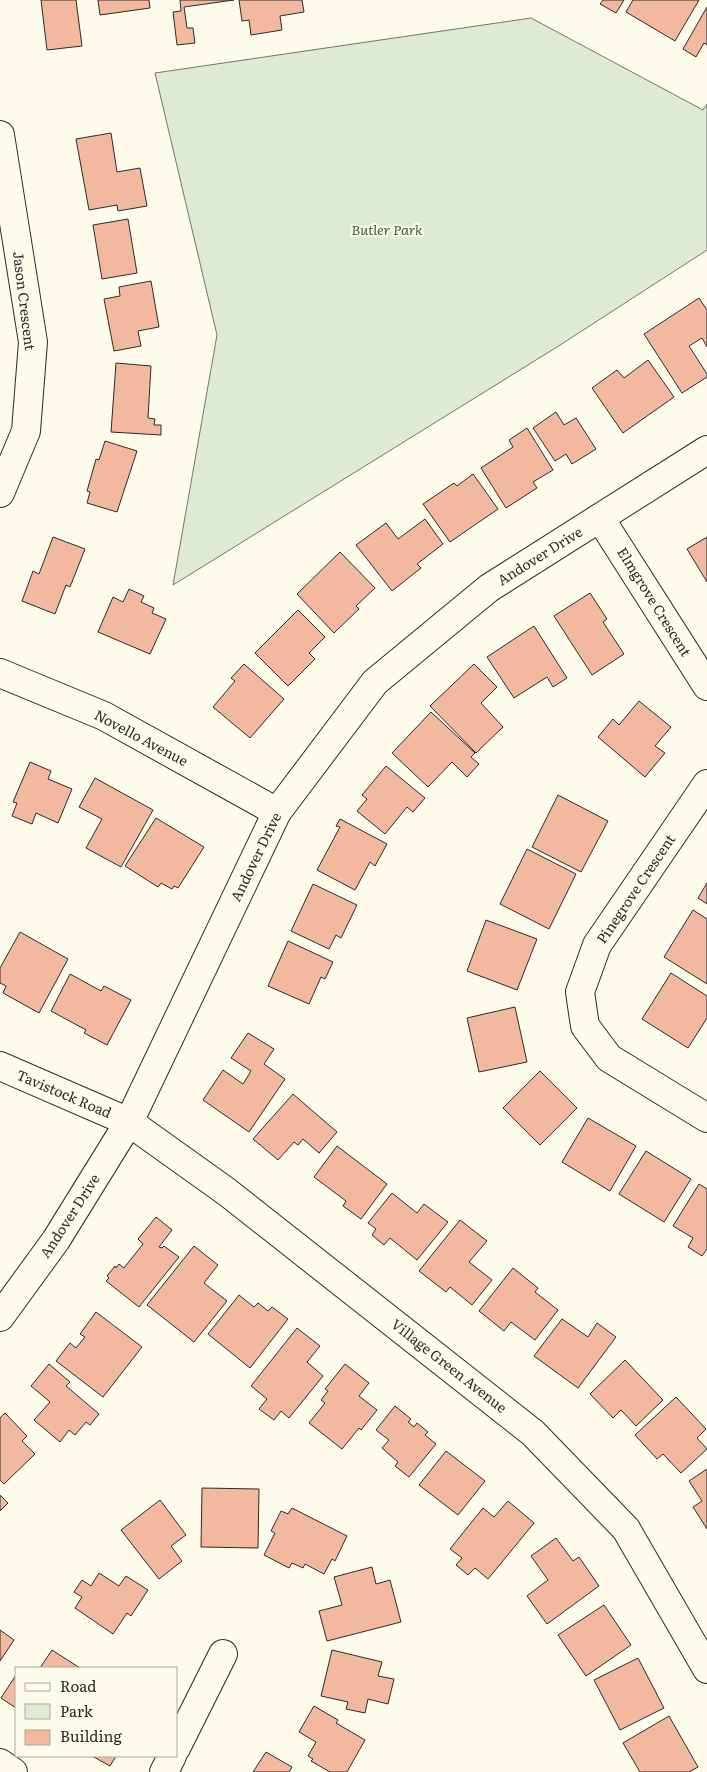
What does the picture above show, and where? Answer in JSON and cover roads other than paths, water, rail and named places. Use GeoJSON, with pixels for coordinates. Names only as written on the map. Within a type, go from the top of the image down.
{"type":"FeatureCollection","features":[{"type":"Feature","properties":{"kind":"street","name":"Jason Crescent"},"geometry":{"type":"LineString","coordinates":[[0,135],[33,342],[26,432],[0,493]]}},
{"type":"Feature","properties":{"kind":"street","name":"Andover Drive"},"geometry":{"type":"LineString","coordinates":[[0,1317],[56,1240],[129,1122],[277,812],[375,682],[489,588],[707,450]]}},
{"type":"Feature","properties":{"kind":"street","name":"Elmgrove Crescent"},"geometry":{"type":"LineString","coordinates":[[600,518],[707,686]]}},
{"type":"Feature","properties":{"kind":"street","name":"Novello Avenue"},"geometry":{"type":"LineString","coordinates":[[0,674],[104,716],[277,812]]}},
{"type":"Feature","properties":{"kind":"street","name":"Pinegrove Crescent"},"geometry":{"type":"LineString","coordinates":[[707,784],[597,944],[580,992],[584,1026],[610,1058],[707,1118]]}},
{"type":"Feature","properties":{"kind":"street","name":"Tavistock Road"},"geometry":{"type":"LineString","coordinates":[[0,1066],[129,1122]]}},
{"type":"Feature","properties":{"kind":"street","name":"Village Green Avenue"},"geometry":{"type":"LineString","coordinates":[[129,1122],[227,1192],[533,1432],[626,1529],[707,1669]]}},
{"type":"Feature","properties":{"kind":"street"},"geometry":{"type":"LineString","coordinates":[[178,1744],[223,1654]]}},
{"type":"Feature","properties":{"kind":"street"},"geometry":{"type":"LineString","coordinates":[[164,1772],[172,1757]]}},
{"type":"Feature","properties":{"kind":"street"},"geometry":{"type":"LineString","coordinates":[[0,1763],[13,1772]]}},
{"type":"Feature","properties":{"kind":"park label","name":"Butler Park"},"geometry":{"type":"Point","coordinates":[387,230]}}]}
